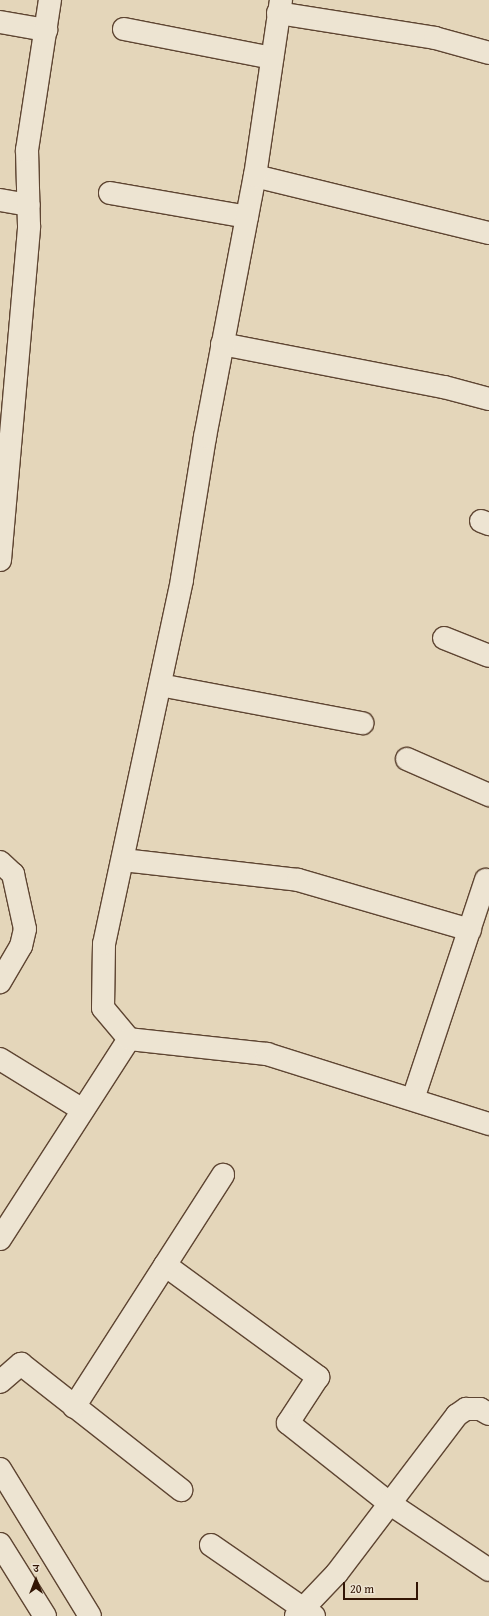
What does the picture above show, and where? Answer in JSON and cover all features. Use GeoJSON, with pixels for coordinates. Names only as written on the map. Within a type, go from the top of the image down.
{"type":"FeatureCollection","features":[{"type":"Feature","properties":{"kind":"street"},"geometry":{"type":"LineString","coordinates":[[0,560],[6,438],[29,204],[27,150],[50,0]]}},
{"type":"Feature","properties":{"kind":"street"},"geometry":{"type":"LineString","coordinates":[[489,53],[435,38],[280,7],[255,176],[222,344],[182,579],[104,944],[103,1008],[129,1039],[266,1054],[489,1124]]}},
{"type":"Feature","properties":{"kind":"street"},"geometry":{"type":"LineString","coordinates":[[0,22],[46,30]]}},
{"type":"Feature","properties":{"kind":"street"},"geometry":{"type":"LineString","coordinates":[[124,29],[272,58]]}},
{"type":"Feature","properties":{"kind":"street"},"geometry":{"type":"LineString","coordinates":[[255,176],[489,233]]}},
{"type":"Feature","properties":{"kind":"street"},"geometry":{"type":"LineString","coordinates":[[110,192],[247,216]]}},
{"type":"Feature","properties":{"kind":"street"},"geometry":{"type":"LineString","coordinates":[[0,200],[29,204]]}},
{"type":"Feature","properties":{"kind":"street"},"geometry":{"type":"LineString","coordinates":[[222,344],[444,387],[489,399]]}},
{"type":"Feature","properties":{"kind":"street"},"geometry":{"type":"LineString","coordinates":[[444,638],[489,656]]}},
{"type":"Feature","properties":{"kind":"street"},"geometry":{"type":"LineString","coordinates":[[160,685],[362,723]]}},
{"type":"Feature","properties":{"kind":"street"},"geometry":{"type":"LineString","coordinates":[[408,759],[489,795]]}},
{"type":"Feature","properties":{"kind":"street"},"geometry":{"type":"LineString","coordinates":[[123,860],[298,880],[470,930]]}},
{"type":"Feature","properties":{"kind":"street"},"geometry":{"type":"LineString","coordinates":[[0,862],[13,874],[25,928],[21,946],[0,982]]}},
{"type":"Feature","properties":{"kind":"street"},"geometry":{"type":"LineString","coordinates":[[413,1099],[486,880]]}},
{"type":"Feature","properties":{"kind":"street"},"geometry":{"type":"LineString","coordinates":[[0,1238],[129,1039]]}},
{"type":"Feature","properties":{"kind":"street"},"geometry":{"type":"LineString","coordinates":[[0,1059],[83,1110]]}},
{"type":"Feature","properties":{"kind":"street"},"geometry":{"type":"LineString","coordinates":[[74,1407],[223,1175]]}},
{"type":"Feature","properties":{"kind":"street"},"geometry":{"type":"LineString","coordinates":[[165,1265],[318,1377],[288,1423],[389,1503],[489,1570]]}},
{"type":"Feature","properties":{"kind":"street"},"geometry":{"type":"LineString","coordinates":[[0,1382],[21,1364],[181,1490]]}},
{"type":"Feature","properties":{"kind":"street"},"geometry":{"type":"LineString","coordinates":[[211,1545],[305,1613],[457,1415],[466,1409],[480,1409],[489,1414]]}},
{"type":"Feature","properties":{"kind":"street"},"geometry":{"type":"LineString","coordinates":[[0,1469],[90,1616]]}},
{"type":"Feature","properties":{"kind":"street"},"geometry":{"type":"LineString","coordinates":[[0,1544],[45,1616]]}}]}
